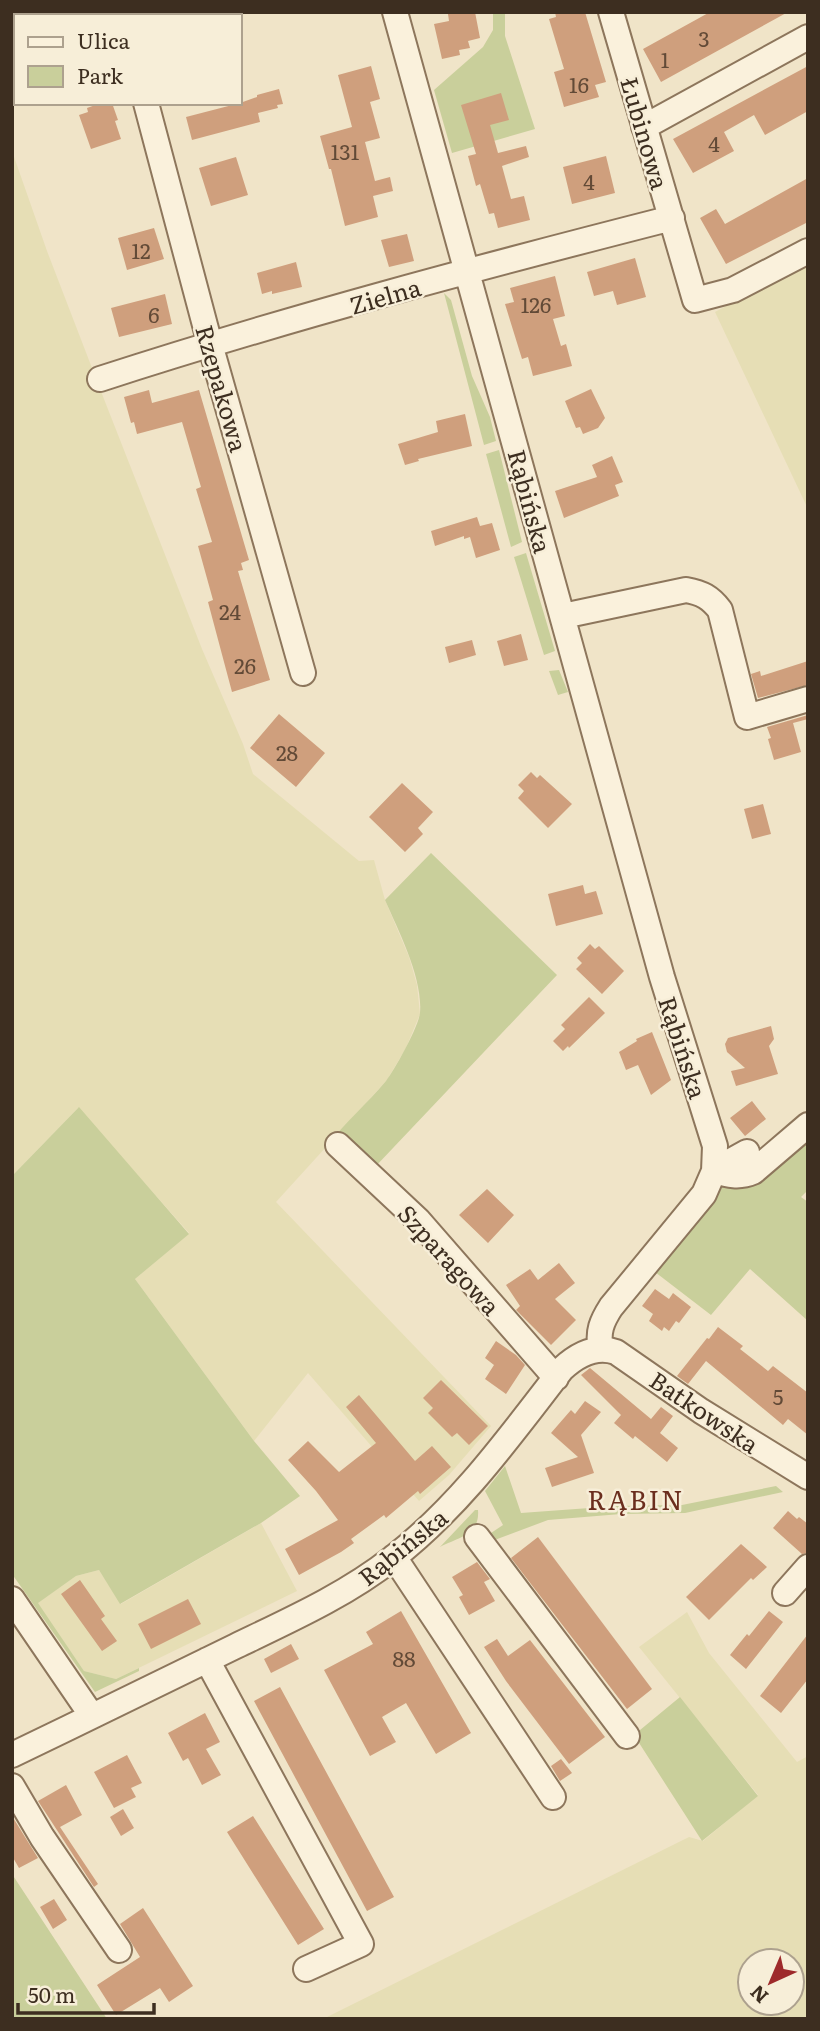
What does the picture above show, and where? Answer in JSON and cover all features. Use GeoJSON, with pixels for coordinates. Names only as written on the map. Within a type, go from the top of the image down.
{"type":"FeatureCollection","features":[{"type":"Feature","properties":{"kind":"street","name":"Rąbińska"},"geometry":{"type":"LineString","coordinates":[[395,12],[662,977],[711,1131],[715,1146],[715,1166]]}},
{"type":"Feature","properties":{"kind":"street","name":"Łubinowa"},"geometry":{"type":"LineString","coordinates":[[611,12],[695,300],[733,290],[808,251]]}},
{"type":"Feature","properties":{"kind":"street"},"geometry":{"type":"LineString","coordinates":[[644,127],[808,37]]}},
{"type":"Feature","properties":{"kind":"street","name":"Rzepakowa"},"geometry":{"type":"LineString","coordinates":[[147,105],[210,344],[303,673]]}},
{"type":"Feature","properties":{"kind":"street","name":"Zielna"},"geometry":{"type":"LineString","coordinates":[[100,379],[210,344],[671,218]]}},
{"type":"Feature","properties":{"kind":"street"},"geometry":{"type":"LineString","coordinates":[[563,616],[686,590],[701,593],[713,600],[720,610],[747,717],[808,699]]}},
{"type":"Feature","properties":{"kind":"street"},"geometry":{"type":"LineString","coordinates":[[715,1166],[731,1175],[744,1176],[753,1172],[808,1125]]}},
{"type":"Feature","properties":{"kind":"street","name":"Szparagowa"},"geometry":{"type":"LineString","coordinates":[[338,1145],[418,1220],[556,1378]]}},
{"type":"Feature","properties":{"kind":"street"},"geometry":{"type":"LineString","coordinates":[[715,1166],[747,1152]]}},
{"type":"Feature","properties":{"kind":"street"},"geometry":{"type":"LineString","coordinates":[[601,1349],[598,1337],[600,1328],[611,1307],[704,1194],[715,1166]]}},
{"type":"Feature","properties":{"kind":"street","name":"Rąbińska"},"geometry":{"type":"LineString","coordinates":[[12,1755],[332,1598],[394,1558],[459,1498],[572,1360],[587,1352],[601,1349]]}},
{"type":"Feature","properties":{"kind":"street","name":"Batkowska"},"geometry":{"type":"LineString","coordinates":[[601,1349],[608,1349],[630,1361],[701,1411],[808,1477]]}},
{"type":"Feature","properties":{"kind":"street"},"geometry":{"type":"LineString","coordinates":[[477,1537],[627,1736]]}},
{"type":"Feature","properties":{"kind":"street"},"geometry":{"type":"LineString","coordinates":[[394,1558],[553,1797]]}},
{"type":"Feature","properties":{"kind":"street"},"geometry":{"type":"LineString","coordinates":[[785,1593],[808,1567]]}},
{"type":"Feature","properties":{"kind":"street"},"geometry":{"type":"LineString","coordinates":[[12,1598],[92,1716]]}},
{"type":"Feature","properties":{"kind":"street"},"geometry":{"type":"LineString","coordinates":[[207,1660],[360,1944],[306,1969]]}},
{"type":"Feature","properties":{"kind":"street"},"geometry":{"type":"LineString","coordinates":[[12,1786],[42,1837],[119,1950]]}},
{"type":"Feature","properties":{"kind":"shaded area"},"geometry":{"type":"Polygon","coordinates":[[[12,151],[102,394],[253,774],[359,861],[374,860],[385,900],[409,957],[417,985],[420,1014],[406,1048],[387,1080],[276,1202],[491,1426],[449,1475],[419,1501],[308,1373],[254,1441],[135,1279],[189,1233],[78,1108],[12,1176],[12,151]]]}},
{"type":"Feature","properties":{"kind":"shaded area"},"geometry":{"type":"Polygon","coordinates":[[[808,261],[808,509],[715,312],[808,261]]]}},
{"type":"Feature","properties":{"kind":"shaded area"},"geometry":{"type":"Polygon","coordinates":[[[261,1523],[297,1591],[116,1679],[84,1671],[37,1603],[76,1576],[99,1570],[121,1604],[261,1523]]]}},
{"type":"Feature","properties":{"kind":"shaded area"},"geometry":{"type":"Polygon","coordinates":[[[687,1612],[709,1653],[797,1762],[808,1756],[808,2019],[323,2019],[689,1837],[703,1841],[758,1795],[639,1647],[687,1612]]]}},
{"type":"Feature","properties":{"kind":"green space"},"geometry":{"type":"Polygon","coordinates":[[[12,12],[48,12],[49,14],[14,14],[12,86],[12,12]]]}},
{"type":"Feature","properties":{"kind":"green space"},"geometry":{"type":"Polygon","coordinates":[[[493,12],[505,12],[505,36],[535,129],[452,153],[434,90],[483,47],[493,30],[493,12]]]}},
{"type":"Feature","properties":{"kind":"green space"},"geometry":{"type":"Polygon","coordinates":[[[444,293],[451,300],[472,376],[490,417],[496,441],[484,445],[444,293]]]}},
{"type":"Feature","properties":{"kind":"green space"},"geometry":{"type":"Polygon","coordinates":[[[499,450],[522,542],[511,547],[486,454],[499,450]]]}},
{"type":"Feature","properties":{"kind":"green space"},"geometry":{"type":"Polygon","coordinates":[[[526,553],[555,651],[544,655],[514,557],[526,553]]]}},
{"type":"Feature","properties":{"kind":"green space"},"geometry":{"type":"Polygon","coordinates":[[[559,670],[568,692],[558,695],[549,671],[559,670]]]}},
{"type":"Feature","properties":{"kind":"green space"},"geometry":{"type":"Polygon","coordinates":[[[431,853],[557,975],[375,1167],[407,1220],[328,1145],[386,1081],[406,1048],[418,1020],[420,999],[414,970],[385,900],[431,853]]]}},
{"type":"Feature","properties":{"kind":"green space"},"geometry":{"type":"Polygon","coordinates":[[[79,1107],[189,1234],[135,1279],[254,1441],[300,1496],[261,1523],[120,1604],[99,1570],[76,1576],[38,1603],[84,1671],[116,1679],[139,1668],[139,1671],[95,1692],[12,1574],[12,1176],[79,1107]]]}},
{"type":"Feature","properties":{"kind":"green space"},"geometry":{"type":"Polygon","coordinates":[[[808,1134],[808,1190],[801,1197],[808,1202],[808,1321],[750,1269],[711,1315],[655,1272],[719,1183],[808,1134]]]}},
{"type":"Feature","properties":{"kind":"green space"},"geometry":{"type":"Polygon","coordinates":[[[505,1466],[521,1513],[617,1506],[682,1505],[776,1486],[783,1492],[685,1513],[621,1514],[548,1520],[492,1541],[488,1535],[503,1525],[485,1491],[505,1466]]]}},
{"type":"Feature","properties":{"kind":"green space"},"geometry":{"type":"Polygon","coordinates":[[[478,1510],[478,1518],[472,1530],[440,1547],[478,1510]]]}},
{"type":"Feature","properties":{"kind":"green space"},"geometry":{"type":"Polygon","coordinates":[[[680,1697],[758,1796],[702,1841],[634,1735],[680,1697]]]}},
{"type":"Feature","properties":{"kind":"green space"},"geometry":{"type":"Polygon","coordinates":[[[12,1874],[107,2019],[12,2019],[12,1874]]]}},
{"type":"Feature","properties":{"kind":"building"},"geometry":{"type":"Polygon","coordinates":[[[475,12],[480,38],[468,41],[470,48],[459,50],[460,55],[442,59],[434,24],[449,21],[448,14],[475,12]]]}},
{"type":"Feature","properties":{"kind":"building"},"geometry":{"type":"Polygon","coordinates":[[[555,12],[585,12],[606,82],[595,85],[599,97],[564,107],[554,72],[564,69],[549,19],[556,17],[555,12]]]}},
{"type":"Feature","properties":{"kind":"building"},"geometry":{"type":"Polygon","coordinates":[[[710,12],[788,12],[661,82],[643,49],[710,12]]]}},
{"type":"Feature","properties":{"kind":"building"},"geometry":{"type":"Polygon","coordinates":[[[371,66],[380,99],[370,102],[380,138],[365,142],[375,181],[390,177],[393,191],[373,196],[378,217],[345,226],[320,136],[352,127],[338,75],[371,66]]]}},
{"type":"Feature","properties":{"kind":"building"},"geometry":{"type":"Polygon","coordinates":[[[808,66],[808,111],[765,135],[754,115],[724,132],[734,151],[693,173],[673,139],[808,66]]]}},
{"type":"Feature","properties":{"kind":"building"},"geometry":{"type":"Polygon","coordinates":[[[279,89],[283,104],[258,113],[260,122],[192,140],[186,117],[242,105],[242,102],[279,89]]]}},
{"type":"Feature","properties":{"kind":"building"},"geometry":{"type":"Polygon","coordinates":[[[501,93],[509,120],[490,125],[498,153],[526,146],[529,157],[502,166],[511,199],[524,196],[530,220],[498,228],[494,213],[489,214],[480,184],[476,186],[468,156],[476,154],[461,105],[501,93]]]}},
{"type":"Feature","properties":{"kind":"building"},"geometry":{"type":"Polygon","coordinates":[[[113,105],[121,139],[91,149],[79,115],[88,112],[87,108],[113,105]]]}},
{"type":"Feature","properties":{"kind":"building"},"geometry":{"type":"Polygon","coordinates":[[[606,156],[615,193],[572,204],[563,167],[606,156]]]}},
{"type":"Feature","properties":{"kind":"building"},"geometry":{"type":"Polygon","coordinates":[[[236,157],[248,195],[211,206],[199,168],[236,157]]]}},
{"type":"Feature","properties":{"kind":"building"},"geometry":{"type":"Polygon","coordinates":[[[808,178],[808,222],[726,264],[700,218],[716,209],[725,224],[808,178]]]}},
{"type":"Feature","properties":{"kind":"building"},"geometry":{"type":"Polygon","coordinates":[[[154,228],[164,259],[127,270],[118,238],[154,228]]]}},
{"type":"Feature","properties":{"kind":"building"},"geometry":{"type":"Polygon","coordinates":[[[407,234],[414,261],[389,267],[381,240],[407,234]]]}},
{"type":"Feature","properties":{"kind":"building"},"geometry":{"type":"Polygon","coordinates":[[[635,258],[646,297],[617,305],[613,291],[594,296],[587,272],[635,258]]]}},
{"type":"Feature","properties":{"kind":"building"},"geometry":{"type":"Polygon","coordinates":[[[296,262],[302,287],[262,294],[257,273],[296,262]]]}},
{"type":"Feature","properties":{"kind":"building"},"geometry":{"type":"Polygon","coordinates":[[[555,276],[565,316],[553,319],[561,346],[566,344],[572,366],[533,376],[528,357],[522,359],[505,304],[514,302],[510,288],[555,276]]]}},
{"type":"Feature","properties":{"kind":"building"},"geometry":{"type":"Polygon","coordinates":[[[165,294],[172,324],[119,337],[111,308],[165,294]]]}},
{"type":"Feature","properties":{"kind":"building"},"geometry":{"type":"Polygon","coordinates":[[[591,389],[605,418],[598,428],[583,434],[580,427],[576,428],[565,401],[591,389]]]}},
{"type":"Feature","properties":{"kind":"building"},"geometry":{"type":"Polygon","coordinates":[[[149,390],[152,403],[199,390],[249,560],[241,563],[243,570],[238,571],[270,680],[232,692],[208,602],[213,600],[198,546],[212,542],[196,489],[201,487],[182,422],[137,434],[134,422],[131,423],[124,397],[149,390]]]}},
{"type":"Feature","properties":{"kind":"building"},"geometry":{"type":"Polygon","coordinates":[[[465,414],[472,446],[418,459],[419,461],[405,465],[398,444],[438,432],[436,421],[465,414]]]}},
{"type":"Feature","properties":{"kind":"building"},"geometry":{"type":"Polygon","coordinates":[[[612,456],[623,482],[615,485],[619,496],[564,518],[555,491],[597,477],[592,465],[612,456]]]}},
{"type":"Feature","properties":{"kind":"building"},"geometry":{"type":"Polygon","coordinates":[[[477,517],[480,526],[492,523],[500,550],[476,558],[470,537],[464,539],[464,536],[435,546],[431,531],[477,517]]]}},
{"type":"Feature","properties":{"kind":"building"},"geometry":{"type":"Polygon","coordinates":[[[521,634],[528,660],[504,666],[497,641],[521,634]]]}},
{"type":"Feature","properties":{"kind":"building"},"geometry":{"type":"Polygon","coordinates":[[[472,640],[476,655],[449,663],[445,647],[472,640]]]}},
{"type":"Feature","properties":{"kind":"building"},"geometry":{"type":"Polygon","coordinates":[[[808,661],[808,685],[758,698],[751,674],[760,671],[761,676],[808,661]]]}},
{"type":"Feature","properties":{"kind":"building"},"geometry":{"type":"Polygon","coordinates":[[[279,714],[325,753],[296,787],[250,748],[279,714]]]}},
{"type":"Feature","properties":{"kind":"building"},"geometry":{"type":"Polygon","coordinates":[[[808,715],[808,719],[793,723],[801,752],[774,760],[767,727],[808,715]]]}},
{"type":"Feature","properties":{"kind":"building"},"geometry":{"type":"Polygon","coordinates":[[[531,772],[537,778],[540,775],[572,804],[548,828],[518,798],[524,791],[518,785],[531,772]]]}},
{"type":"Feature","properties":{"kind":"building"},"geometry":{"type":"Polygon","coordinates":[[[402,783],[433,812],[418,828],[423,834],[405,852],[369,817],[402,783]]]}},
{"type":"Feature","properties":{"kind":"building"},"geometry":{"type":"Polygon","coordinates":[[[763,804],[771,834],[752,839],[744,809],[763,804]]]}},
{"type":"Feature","properties":{"kind":"building"},"geometry":{"type":"Polygon","coordinates":[[[583,885],[585,894],[596,891],[603,914],[556,926],[548,894],[583,885]]]}},
{"type":"Feature","properties":{"kind":"building"},"geometry":{"type":"Polygon","coordinates":[[[590,944],[595,949],[599,946],[624,971],[602,994],[576,969],[582,963],[577,958],[590,944]]]}},
{"type":"Feature","properties":{"kind":"building"},"geometry":{"type":"Polygon","coordinates":[[[589,997],[605,1013],[563,1051],[553,1041],[565,1029],[561,1025],[589,997]]]}},
{"type":"Feature","properties":{"kind":"building"},"geometry":{"type":"Polygon","coordinates":[[[771,1026],[774,1039],[769,1046],[778,1074],[736,1086],[731,1071],[745,1068],[727,1052],[725,1044],[728,1038],[771,1026]]]}},
{"type":"Feature","properties":{"kind":"building"},"geometry":{"type":"Polygon","coordinates":[[[652,1032],[671,1080],[651,1095],[638,1065],[626,1070],[619,1052],[637,1041],[636,1039],[652,1032]]]}},
{"type":"Feature","properties":{"kind":"building"},"geometry":{"type":"Polygon","coordinates":[[[752,1101],[766,1119],[745,1136],[730,1118],[752,1101]]]}},
{"type":"Feature","properties":{"kind":"building"},"geometry":{"type":"Polygon","coordinates":[[[487,1189],[514,1215],[488,1243],[459,1215],[487,1189]]]}},
{"type":"Feature","properties":{"kind":"building"},"geometry":{"type":"Polygon","coordinates":[[[559,1263],[575,1283],[555,1299],[576,1320],[551,1345],[516,1310],[520,1306],[506,1285],[530,1269],[538,1280],[559,1263]]]}},
{"type":"Feature","properties":{"kind":"building"},"geometry":{"type":"Polygon","coordinates":[[[655,1289],[669,1299],[673,1293],[691,1307],[669,1331],[664,1327],[662,1331],[649,1321],[653,1314],[642,1306],[655,1289]]]}},
{"type":"Feature","properties":{"kind":"building"},"geometry":{"type":"Polygon","coordinates":[[[718,1327],[743,1346],[740,1349],[768,1371],[773,1366],[808,1393],[808,1435],[788,1419],[783,1425],[706,1361],[688,1384],[677,1376],[718,1327]]]}},
{"type":"Feature","properties":{"kind":"building"},"geometry":{"type":"Polygon","coordinates":[[[496,1341],[525,1365],[506,1394],[485,1379],[494,1365],[485,1358],[496,1341]]]}},
{"type":"Feature","properties":{"kind":"building"},"geometry":{"type":"Polygon","coordinates":[[[590,1368],[651,1419],[661,1407],[673,1416],[660,1433],[678,1448],[667,1462],[614,1423],[621,1415],[581,1375],[590,1368]]]}},
{"type":"Feature","properties":{"kind":"building"},"geometry":{"type":"Polygon","coordinates":[[[441,1380],[488,1426],[469,1445],[457,1433],[452,1437],[428,1413],[433,1408],[423,1398],[441,1380]]]}},
{"type":"Feature","properties":{"kind":"building"},"geometry":{"type":"Polygon","coordinates":[[[359,1395],[415,1461],[432,1446],[451,1467],[420,1494],[418,1491],[386,1518],[384,1515],[351,1539],[354,1543],[299,1575],[285,1549],[338,1520],[288,1460],[308,1441],[339,1472],[376,1443],[346,1407],[359,1395]]]}},
{"type":"Feature","properties":{"kind":"building"},"geometry":{"type":"Polygon","coordinates":[[[585,1401],[601,1412],[581,1435],[594,1473],[552,1487],[545,1468],[578,1457],[551,1433],[571,1410],[575,1414],[585,1401]]]}},
{"type":"Feature","properties":{"kind":"building"},"geometry":{"type":"Polygon","coordinates":[[[788,1511],[808,1524],[808,1553],[802,1554],[773,1528],[788,1511]]]}},
{"type":"Feature","properties":{"kind":"building"},"geometry":{"type":"Polygon","coordinates":[[[538,1537],[652,1689],[627,1709],[511,1558],[538,1537]]]}},
{"type":"Feature","properties":{"kind":"building"},"geometry":{"type":"Polygon","coordinates":[[[741,1544],[767,1567],[753,1580],[751,1578],[709,1620],[686,1597],[741,1544]]]}},
{"type":"Feature","properties":{"kind":"building"},"geometry":{"type":"Polygon","coordinates":[[[477,1562],[490,1579],[484,1582],[495,1601],[469,1615],[459,1597],[463,1595],[452,1577],[477,1562]]]}},
{"type":"Feature","properties":{"kind":"building"},"geometry":{"type":"Polygon","coordinates":[[[80,1580],[105,1616],[101,1619],[117,1641],[102,1651],[61,1594],[80,1580]]]}},
{"type":"Feature","properties":{"kind":"building"},"geometry":{"type":"Polygon","coordinates":[[[188,1599],[201,1624],[151,1649],[138,1624],[188,1599]]]}},
{"type":"Feature","properties":{"kind":"building"},"geometry":{"type":"Polygon","coordinates":[[[401,1611],[471,1733],[436,1754],[406,1703],[382,1717],[396,1742],[370,1756],[324,1670],[373,1644],[366,1632],[401,1611]]]}},
{"type":"Feature","properties":{"kind":"building"},"geometry":{"type":"Polygon","coordinates":[[[769,1611],[783,1622],[746,1669],[730,1655],[769,1611]]]}},
{"type":"Feature","properties":{"kind":"building"},"geometry":{"type":"Polygon","coordinates":[[[808,1634],[808,1679],[781,1713],[760,1696],[808,1634]]]}},
{"type":"Feature","properties":{"kind":"building"},"geometry":{"type":"Polygon","coordinates":[[[497,1639],[508,1656],[530,1640],[605,1737],[569,1764],[506,1681],[484,1647],[497,1639]]]}},
{"type":"Feature","properties":{"kind":"building"},"geometry":{"type":"Polygon","coordinates":[[[291,1644],[299,1659],[271,1673],[264,1659],[291,1644]]]}},
{"type":"Feature","properties":{"kind":"building"},"geometry":{"type":"Polygon","coordinates":[[[280,1687],[394,1897],[367,1911],[254,1701],[280,1687]]]}},
{"type":"Feature","properties":{"kind":"building"},"geometry":{"type":"Polygon","coordinates":[[[205,1713],[220,1742],[206,1749],[221,1775],[202,1785],[188,1758],[183,1761],[168,1733],[205,1713]]]}},
{"type":"Feature","properties":{"kind":"building"},"geometry":{"type":"Polygon","coordinates":[[[127,1755],[142,1783],[131,1788],[136,1797],[114,1808],[94,1772],[127,1755]]]}},
{"type":"Feature","properties":{"kind":"building"},"geometry":{"type":"Polygon","coordinates":[[[561,1759],[572,1773],[560,1781],[551,1766],[561,1759]]]}},
{"type":"Feature","properties":{"kind":"building"},"geometry":{"type":"Polygon","coordinates":[[[66,1785],[82,1815],[60,1827],[98,1884],[94,1887],[38,1801],[66,1785]]]}},
{"type":"Feature","properties":{"kind":"building"},"geometry":{"type":"Polygon","coordinates":[[[123,1809],[134,1828],[121,1836],[110,1817],[123,1809]]]}},
{"type":"Feature","properties":{"kind":"building"},"geometry":{"type":"Polygon","coordinates":[[[12,1816],[38,1858],[19,1868],[12,1856],[12,1816]]]}},
{"type":"Feature","properties":{"kind":"building"},"geometry":{"type":"Polygon","coordinates":[[[253,1816],[324,1929],[298,1945],[227,1832],[253,1816]]]}},
{"type":"Feature","properties":{"kind":"building"},"geometry":{"type":"Polygon","coordinates":[[[54,1899],[67,1920],[53,1929],[40,1907],[54,1899]]]}},
{"type":"Feature","properties":{"kind":"building"},"geometry":{"type":"Polygon","coordinates":[[[143,1908],[193,1986],[169,2002],[160,1988],[116,2015],[97,1985],[140,1957],[120,1924],[143,1908]]]}},
{"type":"Feature","properties":{"kind":"district","name":"RĄBIN"},"geometry":{"type":"Point","coordinates":[636,1498]}}]}
